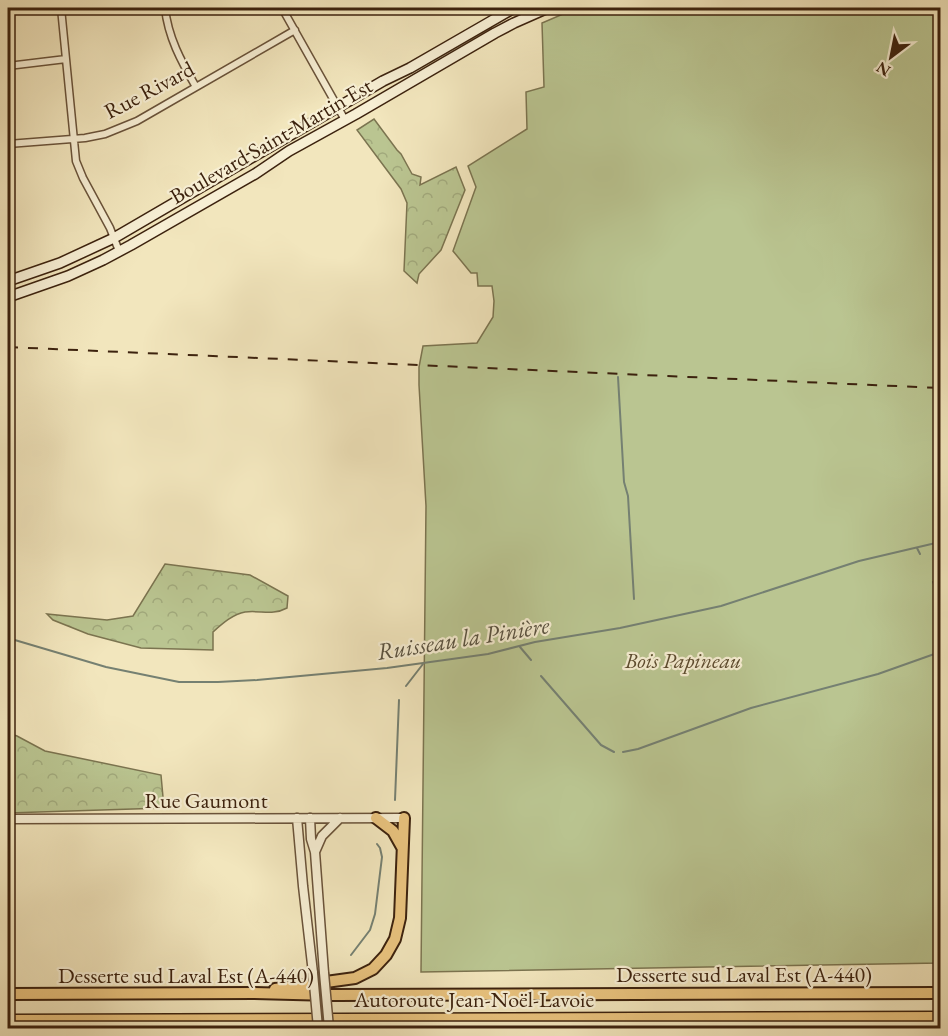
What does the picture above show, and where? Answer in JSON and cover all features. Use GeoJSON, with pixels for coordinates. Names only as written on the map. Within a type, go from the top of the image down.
{"type":"FeatureCollection","features":[{"type":"Feature","properties":{"kind":"highway"},"geometry":{"type":"LineString","coordinates":[[376,818],[393,831],[403,850]]}},
{"type":"Feature","properties":{"kind":"highway"},"geometry":{"type":"LineString","coordinates":[[254,993],[348,980],[361,976],[377,965],[390,950],[398,932],[400,918],[404,818]]}},
{"type":"Feature","properties":{"kind":"highway","name":"Desserte sud Laval Est (A-440)"},"geometry":{"type":"LineString","coordinates":[[8,994],[940,993]]}},
{"type":"Feature","properties":{"kind":"highway","name":"Autoroute Jean-Noël-Lavoie"},"geometry":{"type":"LineString","coordinates":[[8,1022],[940,1018]]}},
{"type":"Feature","properties":{"kind":"main road","name":"Boulevard Saint-Martin Est"},"geometry":{"type":"LineString","coordinates":[[8,281],[60,263],[114,238],[514,8]]}},
{"type":"Feature","properties":{"kind":"main road","name":"Boulevard Saint-Martin Est"},"geometry":{"type":"LineString","coordinates":[[8,297],[60,279],[119,251],[465,50],[514,23],[548,8]]}},
{"type":"Feature","properties":{"kind":"main road"},"geometry":{"type":"LineString","coordinates":[[459,39],[465,50]]}},
{"type":"Feature","properties":{"kind":"main road"},"geometry":{"type":"LineString","coordinates":[[398,73],[410,82]]}},
{"type":"Feature","properties":{"kind":"street"},"geometry":{"type":"LineString","coordinates":[[61,8],[76,161],[109,225],[119,251]]}},
{"type":"Feature","properties":{"kind":"street"},"geometry":{"type":"LineString","coordinates":[[170,8],[165,11],[178,57],[196,87]]}},
{"type":"Feature","properties":{"kind":"street"},"geometry":{"type":"LineString","coordinates":[[282,8],[345,120]]}},
{"type":"Feature","properties":{"kind":"street","name":"Rue Rivard"},"geometry":{"type":"LineString","coordinates":[[8,144],[95,136],[128,125],[295,30]]}},
{"type":"Feature","properties":{"kind":"street"},"geometry":{"type":"LineString","coordinates":[[8,66],[66,59]]}},
{"type":"Feature","properties":{"kind":"street"},"geometry":{"type":"LineString","coordinates":[[297,818],[318,1029]]}},
{"type":"Feature","properties":{"kind":"street"},"geometry":{"type":"LineString","coordinates":[[310,818],[311,838],[315,852],[329,1029]]}},
{"type":"Feature","properties":{"kind":"street"},"geometry":{"type":"LineString","coordinates":[[315,852],[322,836],[340,818]]}},
{"type":"Feature","properties":{"kind":"street","name":"Rue Gaumont"},"geometry":{"type":"LineString","coordinates":[[8,819],[404,818]]}},
{"type":"Feature","properties":{"kind":"green space","name":"Bois Papineau"},"geometry":{"type":"Polygon","coordinates":[[[577,8],[940,8],[940,963],[421,972],[426,506],[419,367],[423,346],[477,343],[493,317],[492,286],[478,286],[477,273],[471,273],[453,251],[476,187],[468,166],[527,129],[526,92],[544,87],[542,23],[577,8]]]}},
{"type":"Feature","properties":{"kind":"green space"},"geometry":{"type":"Polygon","coordinates":[[[374,119],[401,154],[412,174],[421,177],[420,185],[456,167],[465,190],[441,250],[419,274],[417,283],[404,271],[407,203],[401,189],[357,130],[374,119]]]}},
{"type":"Feature","properties":{"kind":"green space"},"geometry":{"type":"Polygon","coordinates":[[[165,564],[250,575],[288,596],[287,608],[271,612],[245,612],[232,617],[213,632],[213,650],[141,648],[88,634],[53,620],[47,614],[107,620],[133,616],[165,564]]]}},
{"type":"Feature","properties":{"kind":"green space"},"geometry":{"type":"Polygon","coordinates":[[[8,733],[45,751],[161,775],[164,808],[8,813],[8,733]]]}},
{"type":"Feature","properties":{"kind":"waterway"},"geometry":{"type":"LineString","coordinates":[[618,377],[634,599]]}},
{"type":"Feature","properties":{"kind":"waterway","name":"Ruisseau la Pinière"},"geometry":{"type":"LineString","coordinates":[[8,638],[106,667],[179,682],[257,680],[387,668],[488,654],[535,642],[620,628],[721,606],[859,561],[940,542]]}},
{"type":"Feature","properties":{"kind":"waterway","name":"Ruisseau la Pinière"},"geometry":{"type":"LineString","coordinates":[[917,548],[920,554]]}},
{"type":"Feature","properties":{"kind":"waterway"},"geometry":{"type":"LineString","coordinates":[[933,582],[940,597]]}},
{"type":"Feature","properties":{"kind":"waterway"},"geometry":{"type":"LineString","coordinates":[[520,647],[531,660]]}},
{"type":"Feature","properties":{"kind":"waterway"},"geometry":{"type":"LineString","coordinates":[[623,752],[638,749],[751,708],[878,674],[940,652]]}},
{"type":"Feature","properties":{"kind":"waterway"},"geometry":{"type":"LineString","coordinates":[[406,686],[423,664]]}},
{"type":"Feature","properties":{"kind":"waterway"},"geometry":{"type":"LineString","coordinates":[[541,676],[601,745],[614,752]]}},
{"type":"Feature","properties":{"kind":"waterway"},"geometry":{"type":"LineString","coordinates":[[395,800],[399,700]]}},
{"type":"Feature","properties":{"kind":"waterway"},"geometry":{"type":"LineString","coordinates":[[351,955],[370,930],[375,914],[382,857],[377,844]]}},
{"type":"Feature","properties":{"kind":"railway"},"geometry":{"type":"LineString","coordinates":[[8,347],[940,388]]}}]}
